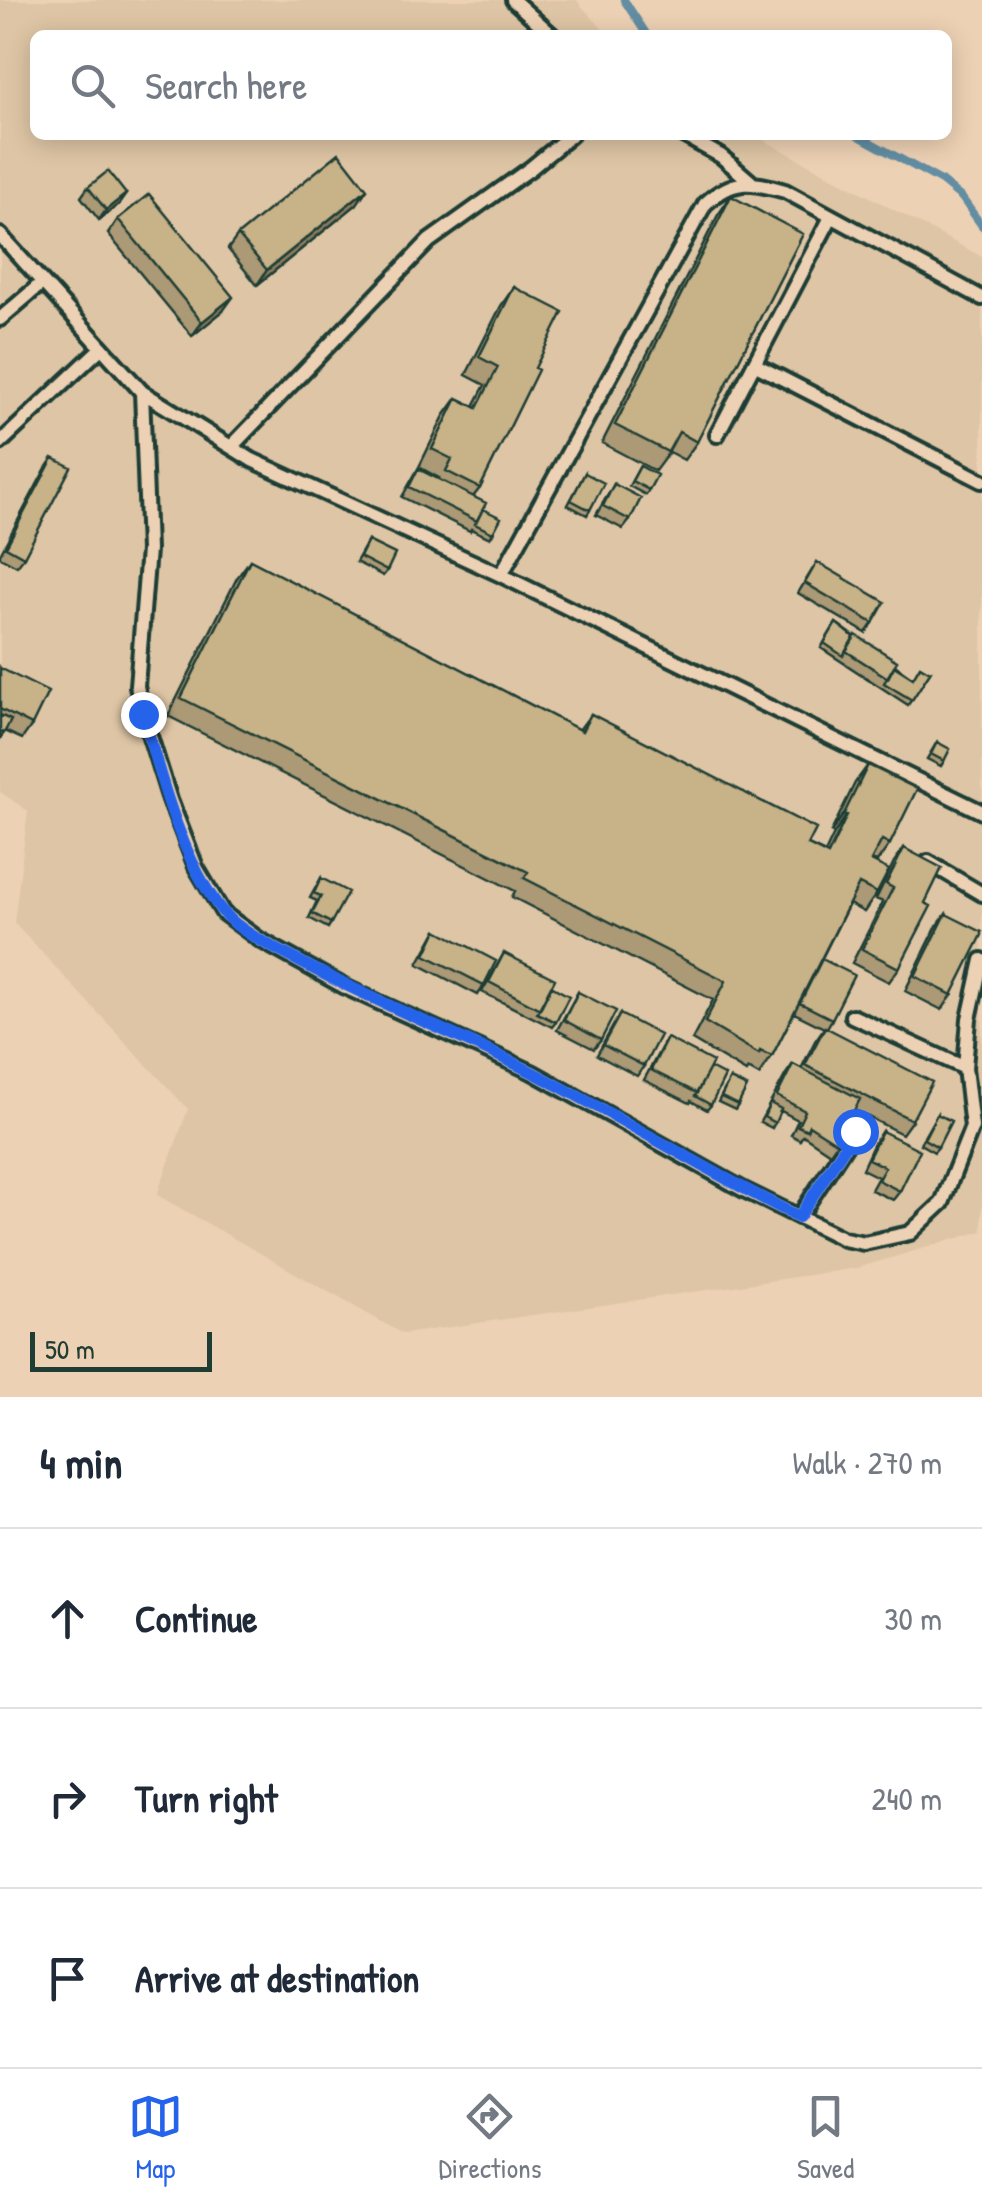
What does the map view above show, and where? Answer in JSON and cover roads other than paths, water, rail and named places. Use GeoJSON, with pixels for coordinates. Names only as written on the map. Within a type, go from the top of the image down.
{"type":"FeatureCollection","features":[{"type":"Feature","properties":{"kind":"lane"},"geometry":{"type":"LineString","coordinates":[[512,0],[546,30]]}},
{"type":"Feature","properties":{"kind":"lane"},"geometry":{"type":"LineString","coordinates":[[232,446],[429,241],[564,140]]}},
{"type":"Feature","properties":{"kind":"lane"},"geometry":{"type":"LineString","coordinates":[[692,140],[721,156],[751,182],[784,192],[982,298]]}},
{"type":"Feature","properties":{"kind":"lane"},"geometry":{"type":"LineString","coordinates":[[501,575],[705,204],[720,190],[751,182]]}},
{"type":"Feature","properties":{"kind":"lane"},"geometry":{"type":"LineString","coordinates":[[717,436],[832,217]]}},
{"type":"Feature","properties":{"kind":"lane"},"geometry":{"type":"LineString","coordinates":[[0,234],[142,392],[252,460],[501,575],[982,812]]}},
{"type":"Feature","properties":{"kind":"lane"},"geometry":{"type":"LineString","coordinates":[[0,319],[42,283]]}},
{"type":"Feature","properties":{"kind":"lane"},"geometry":{"type":"LineString","coordinates":[[0,443],[101,348]]}},
{"type":"Feature","properties":{"kind":"lane"},"geometry":{"type":"LineString","coordinates":[[754,364],[982,481]]}},
{"type":"Feature","properties":{"kind":"lane"},"geometry":{"type":"LineString","coordinates":[[142,392],[148,550],[138,686],[149,738],[196,867],[224,913],[260,940],[345,986],[532,1072],[744,1190],[844,1239],[864,1243],[910,1233],[942,1203],[972,1128],[965,1068],[969,1019],[982,960]]}},
{"type":"Feature","properties":{"kind":"lane"},"geometry":{"type":"LineString","coordinates":[[912,853],[982,894]]}},
{"type":"Feature","properties":{"kind":"lane"},"geometry":{"type":"LineString","coordinates":[[852,1016],[965,1068]]}},
{"type":"Feature","properties":{"kind":"lane"},"geometry":{"type":"LineString","coordinates":[[799,1217],[855,1131]]}},
{"type":"Feature","properties":{"kind":"waterway"},"geometry":{"type":"LineString","coordinates":[[624,0],[644,30]]}},
{"type":"Feature","properties":{"kind":"waterway"},"geometry":{"type":"LineString","coordinates":[[866,140],[941,181],[962,198],[982,226]]}}]}
